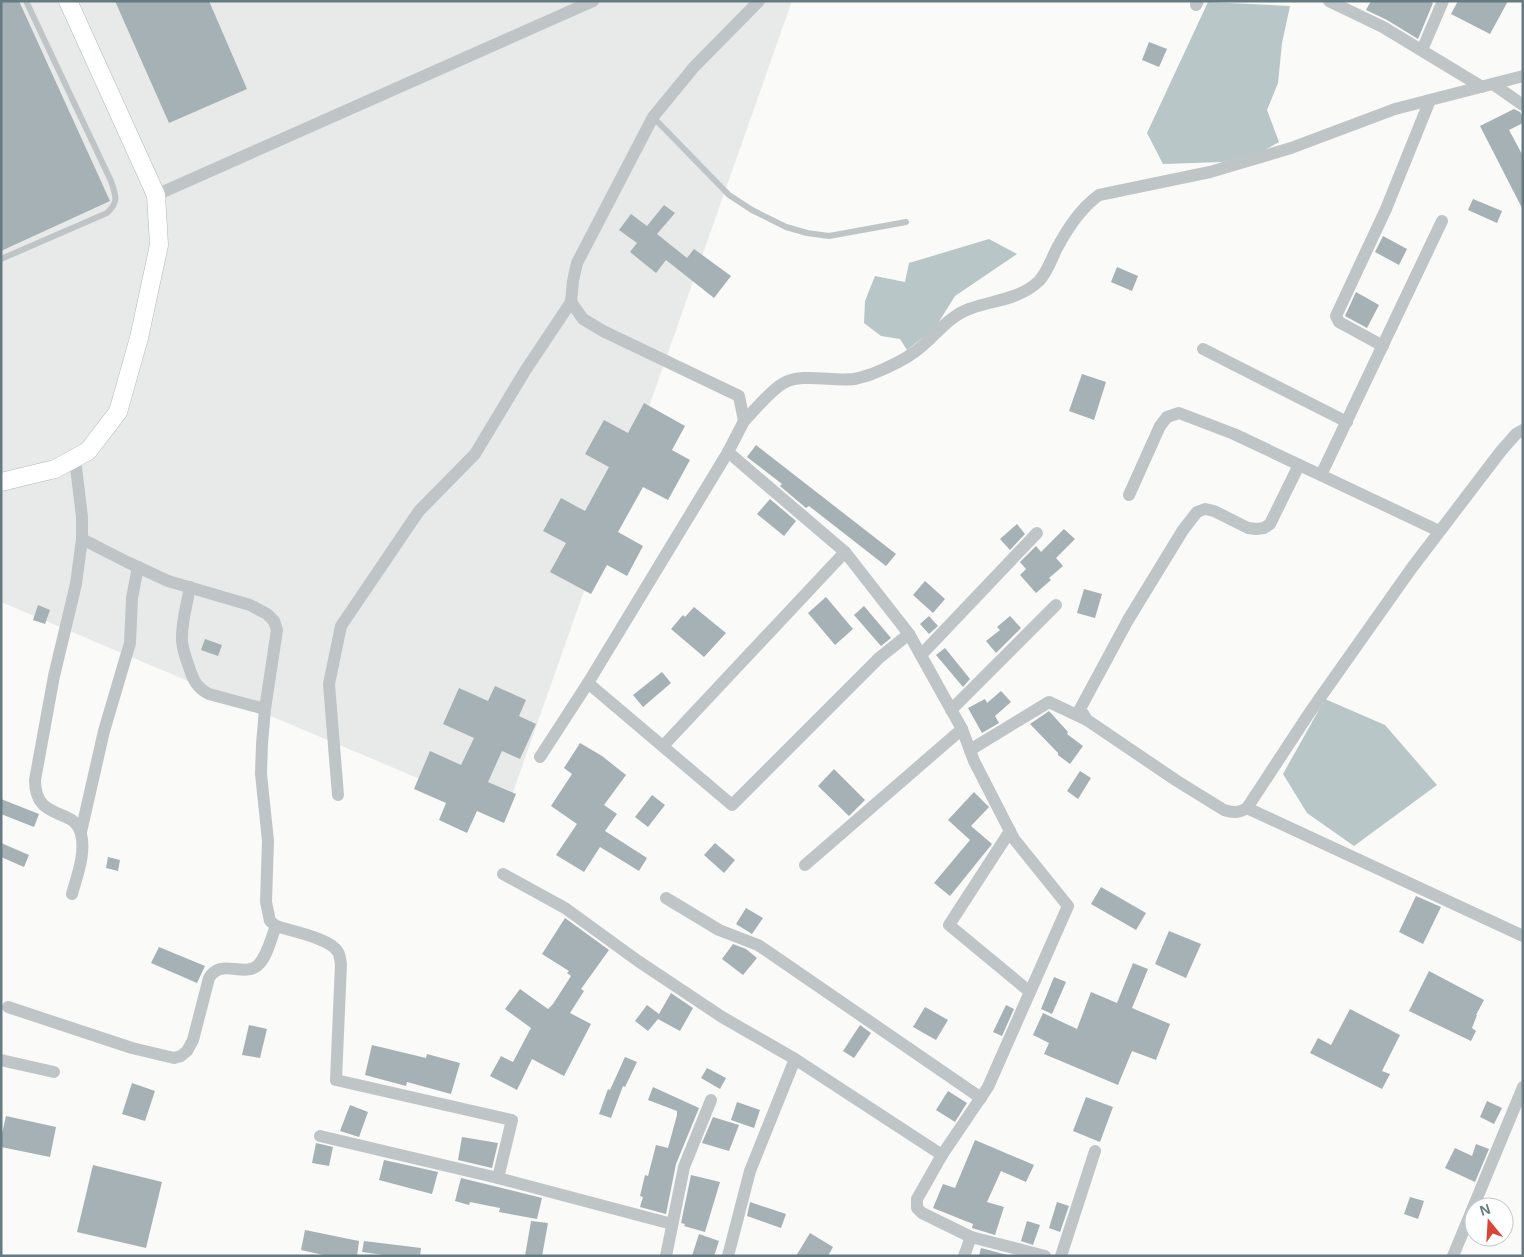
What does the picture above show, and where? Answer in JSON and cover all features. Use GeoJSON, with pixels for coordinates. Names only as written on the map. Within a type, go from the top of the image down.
{"type":"FeatureCollection","features":[{"type":"Feature","properties":{"kind":"street"},"geometry":{"type":"LineString","coordinates":[[1,482],[55,469],[75,459],[88,451],[118,412],[139,338],[159,245],[156,195],[68,1]]}},
{"type":"Feature","properties":{"kind":"street"},"geometry":{"type":"LineString","coordinates":[[156,195],[593,1]]}},
{"type":"Feature","properties":{"kind":"street"},"geometry":{"type":"LineString","coordinates":[[338,795],[329,684],[342,626],[419,511],[476,454],[525,371],[572,302],[573,281],[578,263],[653,117],[694,68],[759,1]]}},
{"type":"Feature","properties":{"kind":"street"},"geometry":{"type":"LineString","coordinates":[[1329,1],[1383,27],[1523,104]]}},
{"type":"Feature","properties":{"kind":"street"},"geometry":{"type":"LineString","coordinates":[[1422,50],[1443,1]]}},
{"type":"Feature","properties":{"kind":"street"},"geometry":{"type":"LineString","coordinates":[[540,757],[588,682],[728,452],[744,421],[782,384],[807,378],[853,379],[871,374],[900,361],[916,351],[955,316],[969,309],[1001,301],[1021,293],[1038,281],[1049,267],[1076,216],[1090,201],[1099,195],[1210,172],[1291,148],[1395,109],[1523,76]]}},
{"type":"Feature","properties":{"kind":"street"},"geometry":{"type":"LineString","coordinates":[[1383,346],[1339,322],[1336,316],[1386,209],[1430,100]]}},
{"type":"Feature","properties":{"kind":"street"},"geometry":{"type":"LineString","coordinates":[[1321,475],[1442,221]]}},
{"type":"Feature","properties":{"kind":"street"},"geometry":{"type":"LineString","coordinates":[[572,302],[583,319],[603,331],[738,396],[744,421]]}},
{"type":"Feature","properties":{"kind":"street"},"geometry":{"type":"LineString","coordinates":[[1203,349],[1347,422]]}},
{"type":"Feature","properties":{"kind":"street"},"geometry":{"type":"LineString","coordinates":[[1129,494],[1160,426],[1167,416],[1179,413],[1234,434],[1440,531]]}},
{"type":"Feature","properties":{"kind":"street"},"geometry":{"type":"LineString","coordinates":[[970,750],[1049,702],[1087,720],[1177,781],[1224,810],[1232,813],[1241,812],[1247,808],[1310,712],[1411,569],[1500,451],[1516,434],[1523,430]]}},
{"type":"Feature","properties":{"kind":"street"},"geometry":{"type":"LineString","coordinates":[[728,452],[845,552],[909,634],[962,729],[970,750],[1014,839],[1068,906],[988,1087],[942,1155],[917,1199],[917,1208],[922,1213],[971,1237],[1045,1256]]}},
{"type":"Feature","properties":{"kind":"street"},"geometry":{"type":"LineString","coordinates":[[75,459],[82,517],[82,539],[76,584],[54,676],[35,780],[35,791],[38,800],[43,806],[70,819],[81,832]]}},
{"type":"Feature","properties":{"kind":"street"},"geometry":{"type":"LineString","coordinates":[[1087,720],[1082,715],[1080,709],[1084,700],[1128,620],[1191,519],[1198,512],[1205,509],[1214,511],[1248,528],[1264,528],[1270,524],[1300,465]]}},
{"type":"Feature","properties":{"kind":"street"},"geometry":{"type":"LineString","coordinates":[[920,655],[1037,533]]}},
{"type":"Feature","properties":{"kind":"street"},"geometry":{"type":"LineString","coordinates":[[82,539],[168,580],[250,605],[268,614],[274,621],[277,630],[265,709],[261,774],[268,842],[266,902],[270,921],[276,926],[334,946],[339,953],[336,1080],[512,1120],[498,1178]]}},
{"type":"Feature","properties":{"kind":"street"},"geometry":{"type":"LineString","coordinates":[[663,746],[845,552]]}},
{"type":"Feature","properties":{"kind":"street"},"geometry":{"type":"LineString","coordinates":[[72,894],[80,864],[81,832],[104,731],[130,643],[132,598],[138,567]]}},
{"type":"Feature","properties":{"kind":"street"},"geometry":{"type":"LineString","coordinates":[[190,587],[182,640],[196,686],[208,694],[265,709]]}},
{"type":"Feature","properties":{"kind":"street"},"geometry":{"type":"LineString","coordinates":[[951,710],[1056,606]]}},
{"type":"Feature","properties":{"kind":"street"},"geometry":{"type":"LineString","coordinates":[[588,682],[732,805],[879,658],[909,634]]}},
{"type":"Feature","properties":{"kind":"street"},"geometry":{"type":"LineString","coordinates":[[805,865],[962,729]]}},
{"type":"Feature","properties":{"kind":"street"},"geometry":{"type":"LineString","coordinates":[[1247,808],[1523,936]]}},
{"type":"Feature","properties":{"kind":"street"},"geometry":{"type":"LineString","coordinates":[[1010,831],[949,924],[1030,992]]}},
{"type":"Feature","properties":{"kind":"street"},"geometry":{"type":"LineString","coordinates":[[503,874],[564,908],[638,961],[722,1017],[796,1059],[942,1155]]}},
{"type":"Feature","properties":{"kind":"street"},"geometry":{"type":"LineString","coordinates":[[666,898],[719,930],[758,945],[981,1098]]}},
{"type":"Feature","properties":{"kind":"street"},"geometry":{"type":"LineString","coordinates":[[8,1007],[132,1048],[174,1058],[181,1056],[187,1051],[193,1040],[209,978],[213,972],[220,968],[248,969],[256,967],[262,959],[276,926]]}},
{"type":"Feature","properties":{"kind":"street"},"geometry":{"type":"LineString","coordinates":[[728,1256],[750,1170],[796,1059]]}},
{"type":"Feature","properties":{"kind":"street"},"geometry":{"type":"LineString","coordinates":[[1,1060],[54,1072]]}},
{"type":"Feature","properties":{"kind":"street"},"geometry":{"type":"LineString","coordinates":[[1453,1256],[1523,1087]]}},
{"type":"Feature","properties":{"kind":"street"},"geometry":{"type":"LineString","coordinates":[[666,1256],[684,1166],[711,1100]]}},
{"type":"Feature","properties":{"kind":"street"},"geometry":{"type":"LineString","coordinates":[[320,1136],[498,1178],[672,1224]]}},
{"type":"Feature","properties":{"kind":"street"},"geometry":{"type":"LineString","coordinates":[[1061,1256],[1095,1151]]}},
{"type":"Feature","properties":{"kind":"street"},"geometry":{"type":"LineString","coordinates":[[964,1256],[971,1237]]}},
{"type":"Feature","properties":{"kind":"lane"},"geometry":{"type":"LineString","coordinates":[[1,259],[107,213],[114,206],[116,197],[111,182],[26,1]]}},
{"type":"Feature","properties":{"kind":"lane"},"geometry":{"type":"LineString","coordinates":[[653,117],[729,195],[752,210],[786,227],[829,236],[906,222]]}},
{"type":"Feature","properties":{"kind":"shaded area"},"geometry":{"type":"Polygon","coordinates":[[[1,1],[792,1],[505,815],[1,602],[1,1]]]}},
{"type":"Feature","properties":{"kind":"shaded area"},"geometry":{"type":"Polygon","coordinates":[[[1208,2],[1290,6],[1282,43],[1278,83],[1267,110],[1279,142],[1261,152],[1223,162],[1163,164],[1147,133],[1208,2]]]}},
{"type":"Feature","properties":{"kind":"shaded area"},"geometry":{"type":"Polygon","coordinates":[[[989,239],[1017,254],[955,296],[935,328],[907,350],[900,339],[881,336],[864,323],[865,301],[875,276],[905,282],[909,263],[989,239]]]}},
{"type":"Feature","properties":{"kind":"shaded area"},"geometry":{"type":"Polygon","coordinates":[[[1325,699],[1385,725],[1437,785],[1354,846],[1307,813],[1283,774],[1325,699]]]}},
{"type":"Feature","properties":{"kind":"building"},"geometry":{"type":"Polygon","coordinates":[[[1,1],[19,1],[110,201],[1,251],[1,1]]]}},
{"type":"Feature","properties":{"kind":"building"},"geometry":{"type":"Polygon","coordinates":[[[115,1],[209,1],[247,89],[169,123],[115,1]]]}},
{"type":"Feature","properties":{"kind":"building"},"geometry":{"type":"Polygon","coordinates":[[[1371,1],[1430,1],[1433,3],[1418,39],[1366,10],[1371,1]]]}},
{"type":"Feature","properties":{"kind":"building"},"geometry":{"type":"Polygon","coordinates":[[[1458,1],[1508,1],[1490,34],[1451,14],[1458,1]]]}},
{"type":"Feature","properties":{"kind":"building"},"geometry":{"type":"Polygon","coordinates":[[[1149,42],[1167,49],[1159,67],[1142,60],[1149,42]]]}},
{"type":"Feature","properties":{"kind":"building"},"geometry":{"type":"Polygon","coordinates":[[[1514,109],[1520,112],[1523,117],[1523,123],[1509,130],[1523,156],[1523,210],[1480,126],[1514,109]]]}},
{"type":"Feature","properties":{"kind":"building"},"geometry":{"type":"Polygon","coordinates":[[[1473,199],[1502,211],[1497,223],[1468,210],[1473,199]]]}},
{"type":"Feature","properties":{"kind":"building"},"geometry":{"type":"Polygon","coordinates":[[[664,205],[675,213],[657,234],[687,258],[694,249],[731,276],[714,298],[666,260],[656,273],[630,252],[637,243],[619,230],[631,214],[647,226],[664,205]]]}},
{"type":"Feature","properties":{"kind":"building"},"geometry":{"type":"Polygon","coordinates":[[[1383,236],[1407,249],[1399,265],[1375,252],[1383,236]]]}},
{"type":"Feature","properties":{"kind":"building"},"geometry":{"type":"Polygon","coordinates":[[[1117,267],[1138,276],[1132,291],[1111,282],[1117,267]]]}},
{"type":"Feature","properties":{"kind":"building"},"geometry":{"type":"Polygon","coordinates":[[[1356,292],[1379,305],[1367,328],[1345,316],[1356,292]]]}},
{"type":"Feature","properties":{"kind":"building"},"geometry":{"type":"Polygon","coordinates":[[[1082,374],[1106,382],[1094,420],[1069,411],[1082,374]]]}},
{"type":"Feature","properties":{"kind":"building"},"geometry":{"type":"Polygon","coordinates":[[[644,403],[685,426],[672,450],[690,460],[668,500],[643,487],[618,532],[643,546],[627,576],[607,565],[591,594],[550,572],[566,543],[543,531],[561,498],[585,511],[609,467],[585,454],[604,420],[628,433],[644,403]]]}},
{"type":"Feature","properties":{"kind":"building"},"geometry":{"type":"Polygon","coordinates":[[[756,445],[896,554],[886,566],[809,506],[806,508],[780,486],[782,484],[747,457],[756,445]]]}},
{"type":"Feature","properties":{"kind":"building"},"geometry":{"type":"Polygon","coordinates":[[[770,499],[796,521],[784,536],[757,514],[770,499]]]}},
{"type":"Feature","properties":{"kind":"building"},"geometry":{"type":"Polygon","coordinates":[[[1017,524],[1025,534],[1010,550],[1000,539],[1017,524]]]}},
{"type":"Feature","properties":{"kind":"building"},"geometry":{"type":"Polygon","coordinates":[[[1064,529],[1075,539],[1056,558],[1063,566],[1036,593],[1020,575],[1026,569],[1020,562],[1036,546],[1041,552],[1064,529]]]}},
{"type":"Feature","properties":{"kind":"building"},"geometry":{"type":"Polygon","coordinates":[[[925,581],[945,599],[933,613],[913,595],[925,581]]]}},
{"type":"Feature","properties":{"kind":"building"},"geometry":{"type":"Polygon","coordinates":[[[1084,589],[1102,594],[1095,618],[1077,613],[1084,589]]]}},
{"type":"Feature","properties":{"kind":"building"},"geometry":{"type":"Polygon","coordinates":[[[826,597],[853,629],[835,645],[808,613],[826,597]]]}},
{"type":"Feature","properties":{"kind":"building"},"geometry":{"type":"Polygon","coordinates":[[[38,605],[50,610],[45,624],[33,620],[38,605]]]}},
{"type":"Feature","properties":{"kind":"building"},"geometry":{"type":"Polygon","coordinates":[[[864,606],[891,638],[881,646],[854,615],[864,606]]]}},
{"type":"Feature","properties":{"kind":"building"},"geometry":{"type":"Polygon","coordinates":[[[694,607],[726,633],[704,657],[671,629],[683,615],[685,617],[694,607]]]}},
{"type":"Feature","properties":{"kind":"building"},"geometry":{"type":"Polygon","coordinates":[[[929,616],[938,626],[929,634],[920,624],[929,616]]]}},
{"type":"Feature","properties":{"kind":"building"},"geometry":{"type":"Polygon","coordinates":[[[1010,616],[1021,628],[996,653],[986,641],[1000,630],[997,627],[1010,616]]]}},
{"type":"Feature","properties":{"kind":"building"},"geometry":{"type":"Polygon","coordinates":[[[205,639],[222,645],[218,656],[201,650],[205,639]]]}},
{"type":"Feature","properties":{"kind":"building"},"geometry":{"type":"Polygon","coordinates":[[[945,648],[970,679],[963,687],[936,655],[945,648]]]}},
{"type":"Feature","properties":{"kind":"building"},"geometry":{"type":"Polygon","coordinates":[[[662,672],[671,683],[643,707],[633,695],[662,672]]]}},
{"type":"Feature","properties":{"kind":"building"},"geometry":{"type":"Polygon","coordinates":[[[495,686],[526,700],[519,716],[536,724],[520,759],[502,751],[488,782],[516,794],[504,823],[477,811],[467,833],[439,820],[446,803],[414,789],[430,751],[461,765],[474,738],[443,724],[459,688],[488,701],[495,686]]]}},
{"type":"Feature","properties":{"kind":"building"},"geometry":{"type":"Polygon","coordinates":[[[1001,691],[1011,702],[995,716],[999,723],[982,733],[968,708],[985,699],[987,703],[1001,691]]]}},
{"type":"Feature","properties":{"kind":"building"},"geometry":{"type":"Polygon","coordinates":[[[1049,711],[1068,732],[1067,734],[1083,746],[1070,764],[1058,755],[1030,724],[1049,711]]]}},
{"type":"Feature","properties":{"kind":"building"},"geometry":{"type":"Polygon","coordinates":[[[580,743],[602,756],[626,775],[604,805],[617,814],[605,831],[647,858],[639,871],[600,847],[584,872],[556,855],[577,824],[551,806],[572,774],[564,768],[580,743]]]}},
{"type":"Feature","properties":{"kind":"building"},"geometry":{"type":"Polygon","coordinates":[[[834,769],[865,800],[849,816],[818,786],[834,769]]]}},
{"type":"Feature","properties":{"kind":"building"},"geometry":{"type":"Polygon","coordinates":[[[1080,771],[1091,778],[1078,799],[1067,791],[1080,771]]]}},
{"type":"Feature","properties":{"kind":"building"},"geometry":{"type":"Polygon","coordinates":[[[974,792],[989,807],[971,826],[992,844],[950,896],[934,883],[970,840],[948,820],[974,792]]]}},
{"type":"Feature","properties":{"kind":"building"},"geometry":{"type":"Polygon","coordinates":[[[652,795],[665,805],[648,827],[635,817],[652,795]]]}},
{"type":"Feature","properties":{"kind":"building"},"geometry":{"type":"Polygon","coordinates":[[[1,799],[39,814],[34,827],[1,814],[1,799]]]}},
{"type":"Feature","properties":{"kind":"building"},"geometry":{"type":"Polygon","coordinates":[[[1,843],[29,855],[24,867],[1,857],[1,843]]]}},
{"type":"Feature","properties":{"kind":"building"},"geometry":{"type":"Polygon","coordinates":[[[715,843],[735,860],[724,873],[704,855],[715,843]]]}},
{"type":"Feature","properties":{"kind":"building"},"geometry":{"type":"Polygon","coordinates":[[[108,857],[120,860],[118,871],[106,868],[108,857]]]}},
{"type":"Feature","properties":{"kind":"building"},"geometry":{"type":"Polygon","coordinates":[[[1101,887],[1146,913],[1136,930],[1091,904],[1101,887]]]}},
{"type":"Feature","properties":{"kind":"building"},"geometry":{"type":"Polygon","coordinates":[[[1416,896],[1441,907],[1423,944],[1399,932],[1416,896]]]}},
{"type":"Feature","properties":{"kind":"building"},"geometry":{"type":"Polygon","coordinates":[[[746,908],[763,918],[752,934],[736,924],[746,908]]]}},
{"type":"Feature","properties":{"kind":"building"},"geometry":{"type":"Polygon","coordinates":[[[565,918],[609,950],[581,989],[584,991],[570,1013],[591,1024],[564,1076],[532,1059],[517,1090],[490,1076],[501,1056],[513,1062],[531,1028],[505,1009],[520,989],[548,1009],[553,1004],[571,976],[567,973],[569,971],[542,954],[565,918]]]}},
{"type":"Feature","properties":{"kind":"building"},"geometry":{"type":"Polygon","coordinates":[[[1169,931],[1201,944],[1186,978],[1155,964],[1169,931]]]}},
{"type":"Feature","properties":{"kind":"building"},"geometry":{"type":"Polygon","coordinates":[[[733,944],[746,949],[757,958],[743,975],[722,959],[733,944]]]}},
{"type":"Feature","properties":{"kind":"building"},"geometry":{"type":"Polygon","coordinates":[[[159,947],[205,966],[197,983],[151,963],[159,947]]]}},
{"type":"Feature","properties":{"kind":"building"},"geometry":{"type":"Polygon","coordinates":[[[1133,963],[1148,969],[1132,1008],[1170,1024],[1156,1060],[1132,1051],[1118,1085],[1044,1054],[1049,1043],[1033,1035],[1043,1013],[1077,1029],[1091,992],[1117,1003],[1133,963]]]}},
{"type":"Feature","properties":{"kind":"building"},"geometry":{"type":"Polygon","coordinates":[[[1429,971],[1484,1000],[1476,1015],[1472,1028],[1476,1031],[1471,1041],[1409,1011],[1429,971]]]}},
{"type":"Feature","properties":{"kind":"building"},"geometry":{"type":"Polygon","coordinates":[[[1054,977],[1066,982],[1052,1014],[1041,1009],[1054,977]]]}},
{"type":"Feature","properties":{"kind":"building"},"geometry":{"type":"Polygon","coordinates":[[[671,993],[693,1008],[680,1031],[658,1019],[648,1031],[635,1021],[647,1005],[659,1014],[671,993]]]}},
{"type":"Feature","properties":{"kind":"building"},"geometry":{"type":"Polygon","coordinates":[[[1006,1005],[1014,1009],[1002,1036],[993,1032],[1006,1005]]]}},
{"type":"Feature","properties":{"kind":"building"},"geometry":{"type":"Polygon","coordinates":[[[925,1007],[948,1020],[936,1040],[913,1027],[925,1007]]]}},
{"type":"Feature","properties":{"kind":"building"},"geometry":{"type":"Polygon","coordinates":[[[1350,1009],[1400,1035],[1382,1071],[1390,1074],[1382,1089],[1310,1053],[1318,1038],[1331,1045],[1350,1009]]]}},
{"type":"Feature","properties":{"kind":"building"},"geometry":{"type":"Polygon","coordinates":[[[249,1025],[267,1029],[260,1058],[242,1055],[249,1025]]]}},
{"type":"Feature","properties":{"kind":"building"},"geometry":{"type":"Polygon","coordinates":[[[860,1025],[871,1033],[854,1058],[843,1051],[860,1025]]]}},
{"type":"Feature","properties":{"kind":"building"},"geometry":{"type":"Polygon","coordinates":[[[372,1045],[426,1058],[427,1054],[460,1063],[451,1094],[407,1082],[406,1086],[365,1075],[372,1045]]]}},
{"type":"Feature","properties":{"kind":"building"},"geometry":{"type":"Polygon","coordinates":[[[625,1057],[637,1062],[625,1087],[623,1086],[611,1118],[599,1114],[608,1089],[610,1090],[625,1057]]]}},
{"type":"Feature","properties":{"kind":"building"},"geometry":{"type":"Polygon","coordinates":[[[707,1068],[726,1078],[720,1089],[701,1078],[707,1068]]]}},
{"type":"Feature","properties":{"kind":"building"},"geometry":{"type":"Polygon","coordinates":[[[132,1083],[155,1091],[145,1121],[122,1114],[132,1083]]]}},
{"type":"Feature","properties":{"kind":"building"},"geometry":{"type":"Polygon","coordinates":[[[653,1087],[699,1108],[676,1164],[666,1214],[640,1207],[643,1197],[640,1196],[645,1175],[648,1176],[656,1145],[668,1148],[677,1115],[677,1111],[648,1100],[653,1087]]]}},
{"type":"Feature","properties":{"kind":"building"},"geometry":{"type":"Polygon","coordinates":[[[948,1091],[967,1103],[955,1122],[936,1110],[948,1091]]]}},
{"type":"Feature","properties":{"kind":"building"},"geometry":{"type":"Polygon","coordinates":[[[1086,1097],[1113,1107],[1100,1142],[1073,1131],[1086,1097]]]}},
{"type":"Feature","properties":{"kind":"building"},"geometry":{"type":"Polygon","coordinates":[[[1487,1101],[1502,1108],[1494,1124],[1480,1117],[1487,1101]]]}},
{"type":"Feature","properties":{"kind":"building"},"geometry":{"type":"Polygon","coordinates":[[[737,1102],[760,1110],[754,1128],[731,1120],[737,1102]]]}},
{"type":"Feature","properties":{"kind":"building"},"geometry":{"type":"Polygon","coordinates":[[[350,1105],[368,1112],[359,1137],[340,1131],[350,1105]]]}},
{"type":"Feature","properties":{"kind":"building"},"geometry":{"type":"Polygon","coordinates":[[[6,1116],[56,1127],[50,1157],[1,1147],[6,1116]]]}},
{"type":"Feature","properties":{"kind":"building"},"geometry":{"type":"Polygon","coordinates":[[[713,1117],[739,1125],[729,1151],[702,1143],[713,1117]]]}},
{"type":"Feature","properties":{"kind":"building"},"geometry":{"type":"Polygon","coordinates":[[[462,1137],[498,1143],[492,1168],[458,1160],[462,1137]]]}},
{"type":"Feature","properties":{"kind":"building"},"geometry":{"type":"Polygon","coordinates":[[[975,1140],[1034,1165],[1026,1182],[1001,1171],[987,1202],[1004,1207],[995,1235],[972,1228],[973,1224],[933,1208],[943,1184],[955,1188],[975,1140]]]}},
{"type":"Feature","properties":{"kind":"building"},"geometry":{"type":"Polygon","coordinates":[[[316,1143],[333,1147],[329,1166],[312,1163],[316,1143]]]}},
{"type":"Feature","properties":{"kind":"building"},"geometry":{"type":"Polygon","coordinates":[[[1476,1144],[1489,1149],[1475,1182],[1445,1168],[1455,1148],[1472,1156],[1476,1144]]]}},
{"type":"Feature","properties":{"kind":"building"},"geometry":{"type":"Polygon","coordinates":[[[384,1160],[438,1172],[432,1194],[379,1180],[384,1160]]]}},
{"type":"Feature","properties":{"kind":"building"},"geometry":{"type":"Polygon","coordinates":[[[93,1165],[162,1182],[146,1248],[77,1232],[93,1165]]]}},
{"type":"Feature","properties":{"kind":"building"},"geometry":{"type":"Polygon","coordinates":[[[691,1175],[720,1182],[705,1232],[684,1226],[685,1224],[681,1223],[691,1175]]]}},
{"type":"Feature","properties":{"kind":"building"},"geometry":{"type":"Polygon","coordinates":[[[461,1178],[542,1198],[537,1219],[499,1212],[500,1208],[470,1202],[469,1205],[455,1201],[461,1178]]]}},
{"type":"Feature","properties":{"kind":"building"},"geometry":{"type":"Polygon","coordinates":[[[1410,1197],[1424,1201],[1418,1219],[1404,1214],[1410,1197]]]}},
{"type":"Feature","properties":{"kind":"building"},"geometry":{"type":"Polygon","coordinates":[[[750,1202],[786,1214],[781,1228],[747,1216],[750,1202]]]}},
{"type":"Feature","properties":{"kind":"building"},"geometry":{"type":"Polygon","coordinates":[[[1057,1202],[1069,1206],[1060,1232],[1049,1228],[1057,1202]]]}},
{"type":"Feature","properties":{"kind":"building"},"geometry":{"type":"Polygon","coordinates":[[[531,1221],[548,1223],[542,1256],[525,1256],[531,1221]]]}},
{"type":"Feature","properties":{"kind":"building"},"geometry":{"type":"Polygon","coordinates":[[[1027,1221],[1040,1225],[1033,1245],[1021,1241],[1027,1221]]]}},
{"type":"Feature","properties":{"kind":"building"},"geometry":{"type":"Polygon","coordinates":[[[305,1230],[359,1241],[357,1256],[328,1256],[301,1250],[305,1230]]]}},
{"type":"Feature","properties":{"kind":"building"},"geometry":{"type":"Polygon","coordinates":[[[810,1233],[833,1247],[828,1256],[796,1256],[810,1233]]]}},
{"type":"Feature","properties":{"kind":"building"},"geometry":{"type":"Polygon","coordinates":[[[699,1234],[719,1241],[714,1256],[692,1256],[699,1234]]]}},
{"type":"Feature","properties":{"kind":"building"},"geometry":{"type":"Polygon","coordinates":[[[364,1241],[421,1248],[420,1256],[390,1256],[362,1252],[364,1241]]]}},
{"type":"Feature","properties":{"kind":"building"},"geometry":{"type":"Polygon","coordinates":[[[981,1248],[1011,1256],[979,1256],[981,1248]]]}}]}
